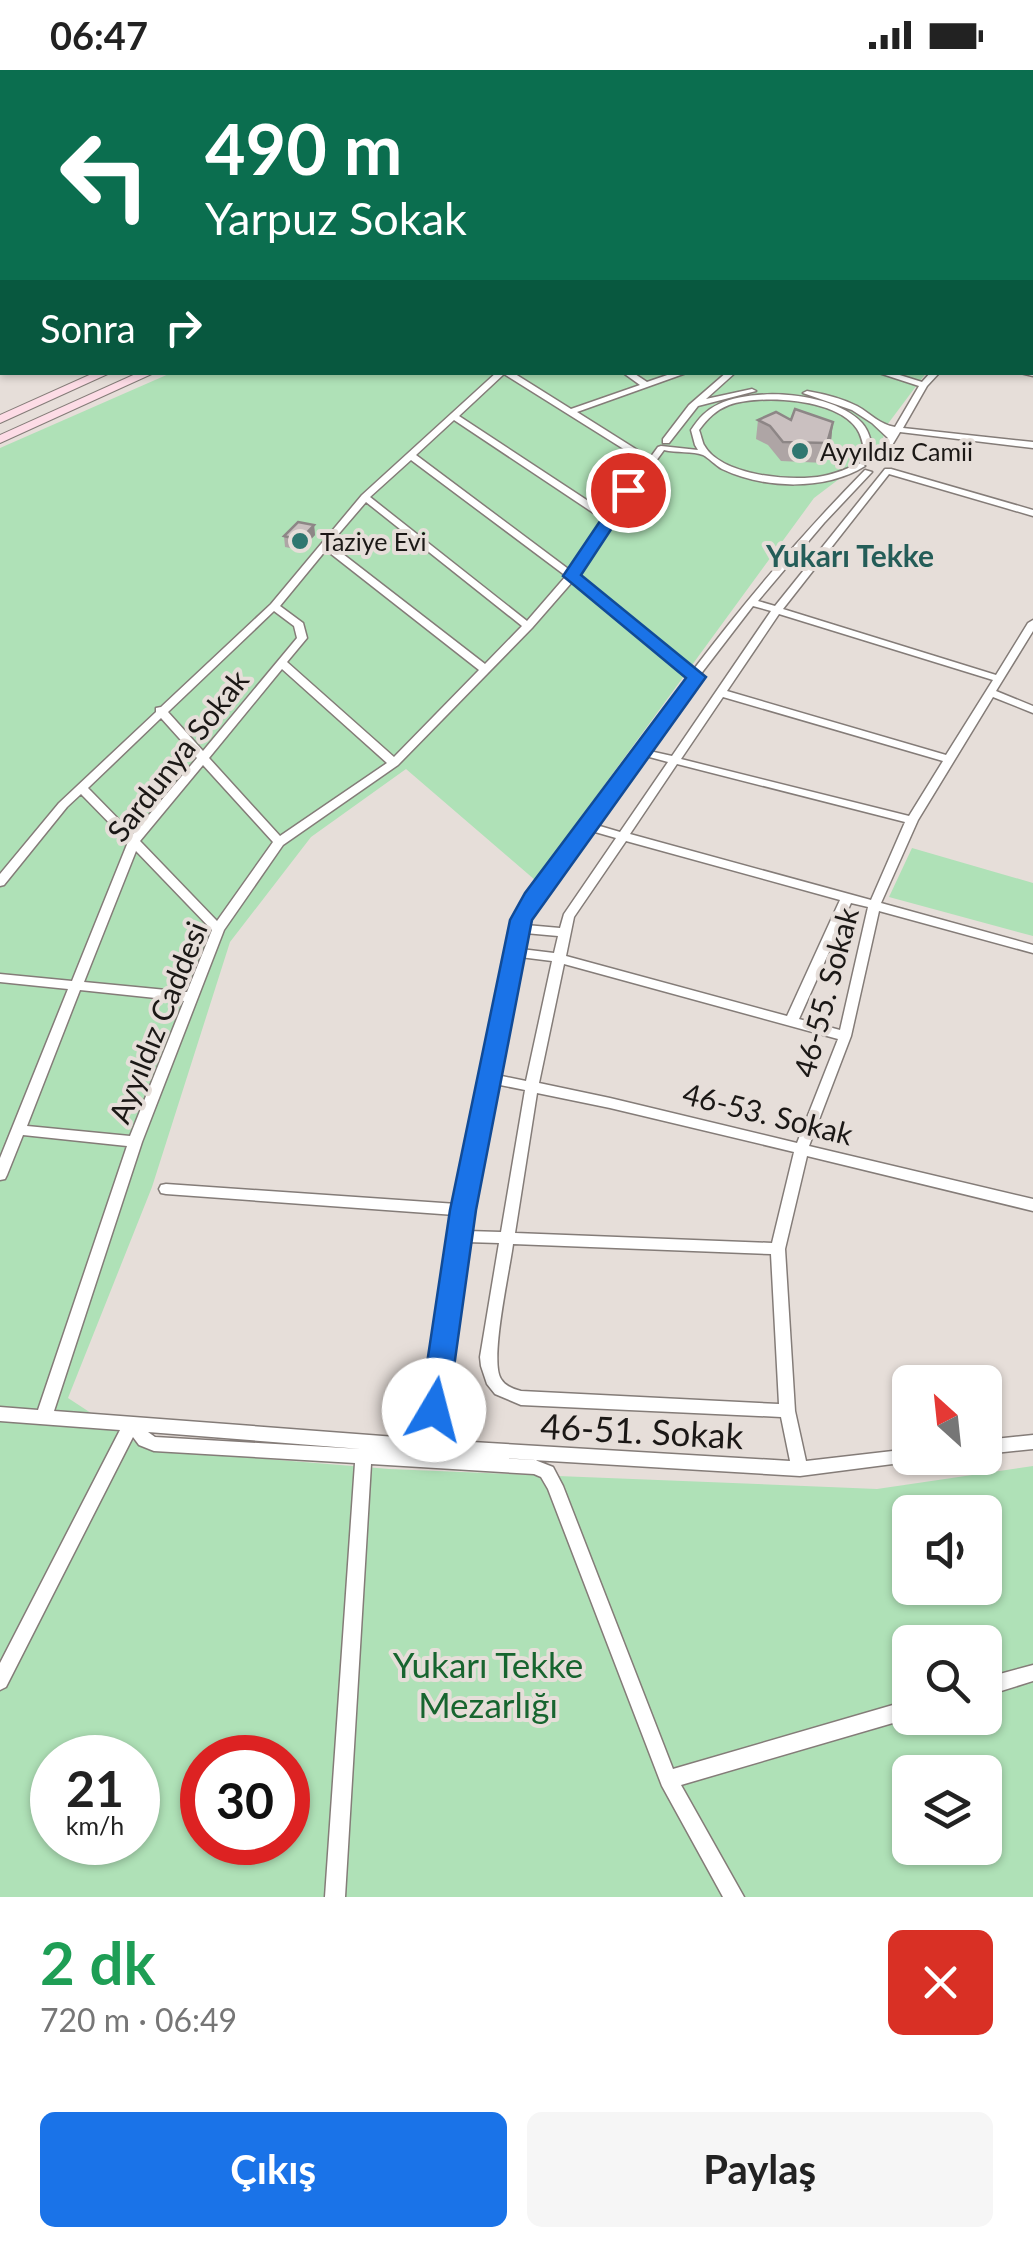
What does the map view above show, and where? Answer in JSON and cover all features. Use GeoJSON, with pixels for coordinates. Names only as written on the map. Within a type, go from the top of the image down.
{"type":"FeatureCollection","features":[{"type":"Feature","properties":{"kind":"main road"},"geometry":{"type":"LineString","coordinates":[[0,419],[100,375]]}},
{"type":"Feature","properties":{"kind":"main road"},"geometry":{"type":"LineString","coordinates":[[0,439],[145,375]]}},
{"type":"Feature","properties":{"kind":"street"},"geometry":{"type":"LineString","coordinates":[[0,882],[82,788],[274,606],[365,497],[500,375]]}},
{"type":"Feature","properties":{"kind":"street"},"geometry":{"type":"LineString","coordinates":[[508,375],[649,461]]}},
{"type":"Feature","properties":{"kind":"street"},"geometry":{"type":"LineString","coordinates":[[630,375],[647,386]]}},
{"type":"Feature","properties":{"kind":"street"},"geometry":{"type":"LineString","coordinates":[[570,412],[677,375]]}},
{"type":"Feature","properties":{"kind":"street","name":"Ayyıldız Caddesi"},"geometry":{"type":"LineString","coordinates":[[44,1417],[135,1142],[188,997],[218,929],[279,842],[394,764],[528,626],[572,576],[649,461],[667,446],[696,404],[729,375]]}},
{"type":"Feature","properties":{"kind":"street"},"geometry":{"type":"LineString","coordinates":[[787,1411],[521,1398],[498,1389],[488,1372],[488,1358],[532,1085],[568,917],[777,610],[842,524],[933,375]]}},
{"type":"Feature","properties":{"kind":"street"},"geometry":{"type":"LineString","coordinates":[[910,376],[924,385]]}},
{"type":"Feature","properties":{"kind":"street"},"geometry":{"type":"LineString","coordinates":[[696,404],[733,392],[789,390],[839,400],[895,434],[1033,445]]}},
{"type":"Feature","properties":{"kind":"street"},"geometry":{"type":"LineString","coordinates":[[875,467],[866,437],[856,422],[827,406],[784,398],[746,399],[718,407],[698,424],[696,441],[705,453],[726,467],[779,481],[829,478],[875,467],[1033,513]]}},
{"type":"Feature","properties":{"kind":"street"},"geometry":{"type":"LineString","coordinates":[[454,416],[608,518]]}},
{"type":"Feature","properties":{"kind":"street"},"geometry":{"type":"LineString","coordinates":[[667,446],[696,441]]}},
{"type":"Feature","properties":{"kind":"street"},"geometry":{"type":"LineString","coordinates":[[667,446],[705,453]]}},
{"type":"Feature","properties":{"kind":"street"},"geometry":{"type":"LineString","coordinates":[[411,456],[572,576],[696,677]]}},
{"type":"Feature","properties":{"kind":"street"},"geometry":{"type":"LineString","coordinates":[[429,1445],[463,1210],[514,952],[533,898],[751,602],[820,518],[875,467]]}},
{"type":"Feature","properties":{"kind":"street"},"geometry":{"type":"LineString","coordinates":[[365,497],[528,626]]}},
{"type":"Feature","properties":{"kind":"street"},"geometry":{"type":"LineString","coordinates":[[820,518],[842,524]]}},
{"type":"Feature","properties":{"kind":"street"},"geometry":{"type":"LineString","coordinates":[[809,530],[833,537]]}},
{"type":"Feature","properties":{"kind":"street"},"geometry":{"type":"LineString","coordinates":[[324,544],[486,670]]}},
{"type":"Feature","properties":{"kind":"street"},"geometry":{"type":"LineString","coordinates":[[751,602],[1000,679]]}},
{"type":"Feature","properties":{"kind":"street","name":"Sardunya Sokak"},"geometry":{"type":"LineString","coordinates":[[0,1176],[134,842],[200,757],[302,638],[302,632],[288,615],[274,606]]}},
{"type":"Feature","properties":{"kind":"street","name":"46-55. Sokak"},"geometry":{"type":"LineString","coordinates":[[800,1469],[787,1411],[778,1249],[801,1150],[845,1036],[874,906],[912,820],[1033,623]]}},
{"type":"Feature","properties":{"kind":"street"},"geometry":{"type":"LineString","coordinates":[[282,663],[394,764]]}},
{"type":"Feature","properties":{"kind":"street"},"geometry":{"type":"LineString","coordinates":[[722,693],[950,760]]}},
{"type":"Feature","properties":{"kind":"street"},"geometry":{"type":"LineString","coordinates":[[991,693],[1033,710]]}},
{"type":"Feature","properties":{"kind":"street"},"geometry":{"type":"LineString","coordinates":[[160,710],[279,842]]}},
{"type":"Feature","properties":{"kind":"street"},"geometry":{"type":"LineString","coordinates":[[641,752],[912,820]]}},
{"type":"Feature","properties":{"kind":"street"},"geometry":{"type":"LineString","coordinates":[[82,788],[218,929]]}},
{"type":"Feature","properties":{"kind":"street"},"geometry":{"type":"LineString","coordinates":[[586,826],[1033,948]]}},
{"type":"Feature","properties":{"kind":"street"},"geometry":{"type":"LineString","coordinates":[[791,1022],[847,898]]}},
{"type":"Feature","properties":{"kind":"street"},"geometry":{"type":"LineString","coordinates":[[520,928],[564,933]]}},
{"type":"Feature","properties":{"kind":"street"},"geometry":{"type":"LineString","coordinates":[[514,952],[559,958],[845,1036]]}},
{"type":"Feature","properties":{"kind":"street"},"geometry":{"type":"LineString","coordinates":[[0,978],[188,997]]}},
{"type":"Feature","properties":{"kind":"street","name":"46-53. Sokak"},"geometry":{"type":"LineString","coordinates":[[489,1078],[1033,1205]]}},
{"type":"Feature","properties":{"kind":"street"},"geometry":{"type":"LineString","coordinates":[[18,1130],[135,1142]]}},
{"type":"Feature","properties":{"kind":"street"},"geometry":{"type":"LineString","coordinates":[[166,1189],[463,1210]]}},
{"type":"Feature","properties":{"kind":"street"},"geometry":{"type":"LineString","coordinates":[[460,1236],[778,1249]]}},
{"type":"Feature","properties":{"kind":"street","name":"46-51. Sokak"},"geometry":{"type":"LineString","coordinates":[[0,1414],[800,1469],[892,1458]]}},
{"type":"Feature","properties":{"kind":"street"},"geometry":{"type":"LineString","coordinates":[[0,1681],[132,1423]]}},
{"type":"Feature","properties":{"kind":"street","name":"46-51. Sokak"},"geometry":{"type":"LineString","coordinates":[[132,1423],[145,1440],[154,1444],[535,1466],[547,1472],[668,1780]]}},
{"type":"Feature","properties":{"kind":"street"},"geometry":{"type":"LineString","coordinates":[[1002,1446],[1033,1442]]}},
{"type":"Feature","properties":{"kind":"street"},"geometry":{"type":"LineString","coordinates":[[335,1897],[364,1456]]}},
{"type":"Feature","properties":{"kind":"street"},"geometry":{"type":"LineString","coordinates":[[1002,1683],[1033,1673]]}},
{"type":"Feature","properties":{"kind":"street"},"geometry":{"type":"LineString","coordinates":[[734,1897],[668,1780],[892,1715]]}},
{"type":"Feature","properties":{"kind":"green space","name":"Yukarı Tekke Mezarlığı"},"geometry":{"type":"Polygon","coordinates":[[[166,375],[924,375],[887,425],[880,448],[814,498],[535,880],[406,769],[311,837],[230,942],[152,1187],[68,1398],[146,1449],[389,1469],[877,1489],[972,1475],[1002,1475],[1002,1471],[1033,1466],[1033,1897],[0,1897],[0,448],[166,375]]]}},
{"type":"Feature","properties":{"kind":"green space"},"geometry":{"type":"Polygon","coordinates":[[[912,848],[1033,883],[1033,936],[889,897],[912,848]]]}},
{"type":"Feature","properties":{"kind":"building"},"geometry":{"type":"Polygon","coordinates":[[[795,409],[833,422],[827,443],[783,442],[770,426],[758,420],[776,412],[791,420],[795,409]]]}},
{"type":"Feature","properties":{"kind":"building"},"geometry":{"type":"Polygon","coordinates":[[[298,522],[314,525],[300,540],[284,536],[298,522]]]}},
{"type":"Feature","properties":{"kind":"place","name":"Ayyıldız Camii"},"geometry":{"type":"Point","coordinates":[800,451]}},
{"type":"Feature","properties":{"kind":"place","name":"Taziye Evi"},"geometry":{"type":"Point","coordinates":[300,541]}},
{"type":"Feature","properties":{"kind":"district","name":"Yukarı Tekke"},"geometry":{"type":"Point","coordinates":[850,555]}},
{"type":"Feature","properties":{"kind":"route"},"geometry":{"type":"LineString","coordinates":[[434,1410],[463,1210],[521,920],[533,898],[696,677],[572,576],[628,490]]}}]}
